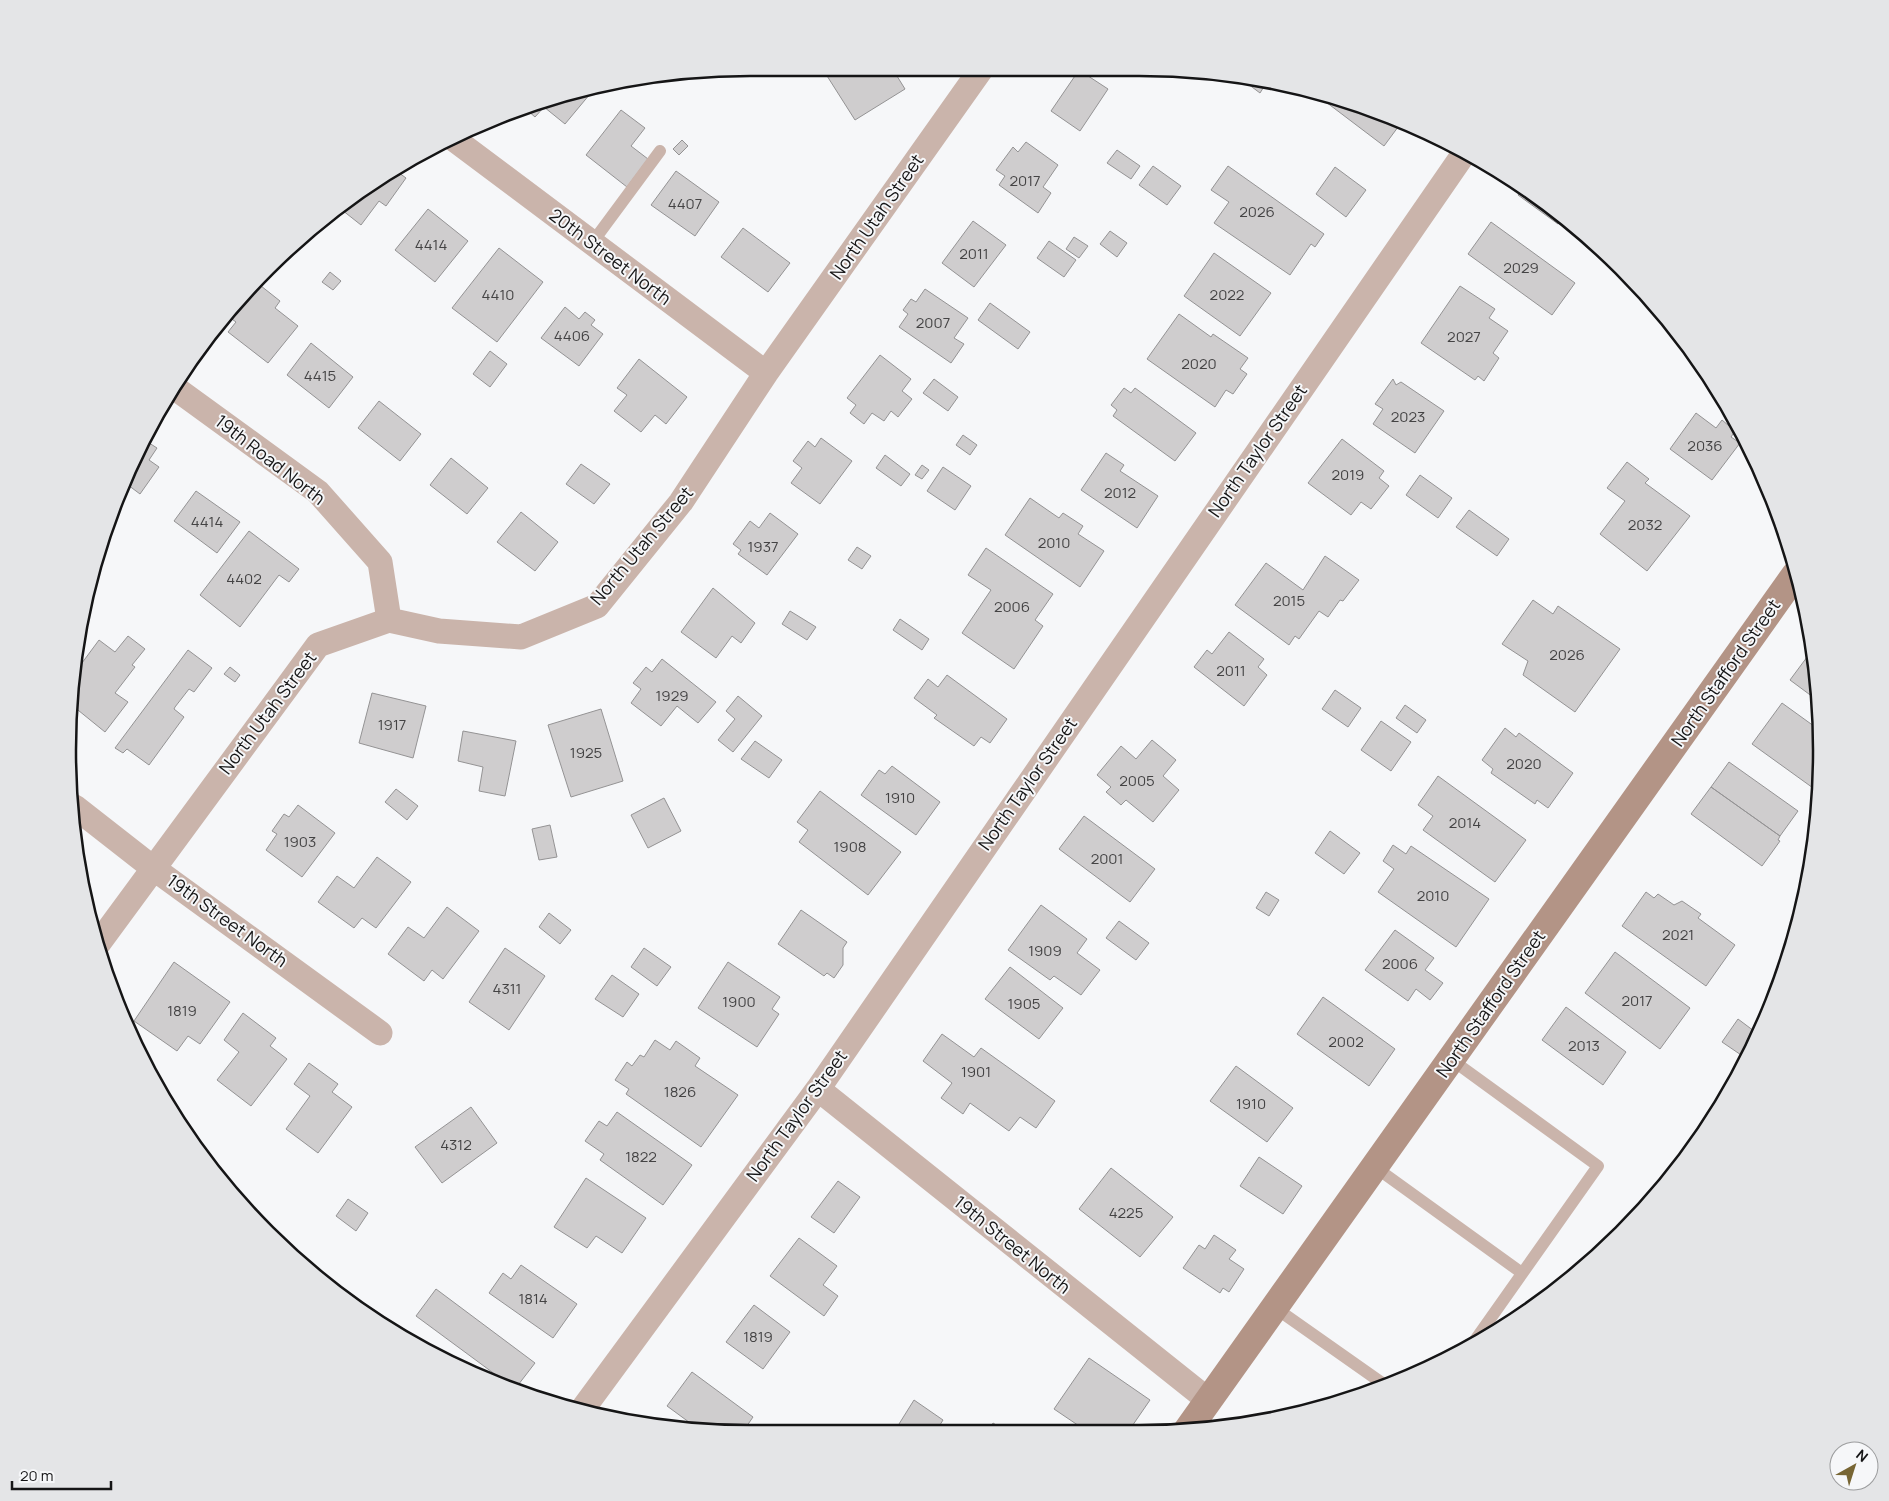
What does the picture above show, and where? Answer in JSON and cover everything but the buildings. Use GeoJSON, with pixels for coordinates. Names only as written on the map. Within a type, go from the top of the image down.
{"type":"FeatureCollection","features":[{"type":"Feature","properties":{"kind":"street","name":"North Utah Street"},"geometry":{"type":"LineString","coordinates":[[103,937],[318,645],[389,620],[439,631],[521,637],[597,606],[681,502],[766,373],[976,76]]}},
{"type":"Feature","properties":{"kind":"street","name":"20th Street North"},"geometry":{"type":"LineString","coordinates":[[459,143],[766,373]]}},
{"type":"Feature","properties":{"kind":"street","name":"North Taylor Street"},"geometry":{"type":"LineString","coordinates":[[586,1404],[818,1089],[1460,159]]}},
{"type":"Feature","properties":{"kind":"street","name":"19th Road North"},"geometry":{"type":"LineString","coordinates":[[180,392],[318,492],[380,562],[389,620]]}},
{"type":"Feature","properties":{"kind":"street","name":"North Stafford Street"},"geometry":{"type":"LineString","coordinates":[[1193,1422],[1452,1060],[1791,580]]}},
{"type":"Feature","properties":{"kind":"street","name":"19th Street North"},"geometry":{"type":"LineString","coordinates":[[79,810],[153,868],[380,1033]]}},
{"type":"Feature","properties":{"kind":"street","name":"19th Street North"},"geometry":{"type":"LineString","coordinates":[[818,1089],[1208,1400]]}},
{"type":"Feature","properties":{"kind":"lane"},"geometry":{"type":"LineString","coordinates":[[592,243],[660,151]]}},
{"type":"Feature","properties":{"kind":"lane"},"geometry":{"type":"LineString","coordinates":[[1452,1060],[1598,1166],[1482,1330]]}},
{"type":"Feature","properties":{"kind":"lane"},"geometry":{"type":"LineString","coordinates":[[1375,1167],[1522,1273]]}},
{"type":"Feature","properties":{"kind":"lane"},"geometry":{"type":"LineString","coordinates":[[1274,1307],[1378,1380]]}}]}
